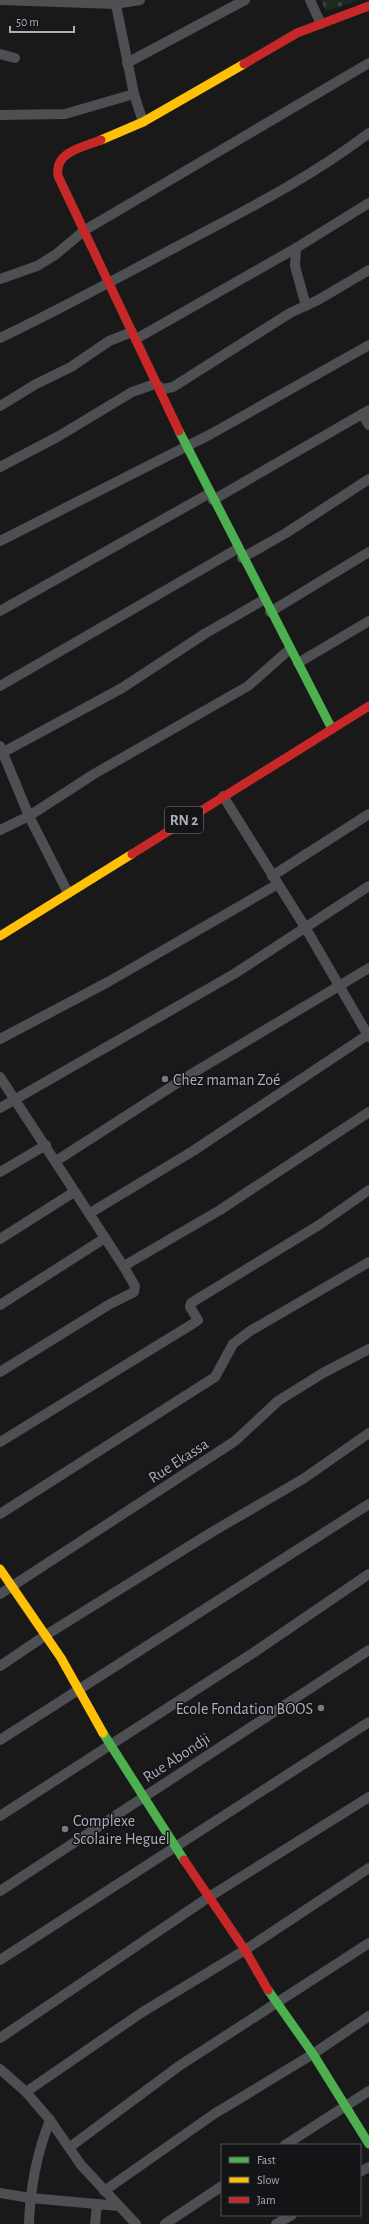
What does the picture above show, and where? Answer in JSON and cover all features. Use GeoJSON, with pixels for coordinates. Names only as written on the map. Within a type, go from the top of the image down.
{"type":"FeatureCollection","features":[{"type":"Feature","properties":{"kind":"main road"},"geometry":{"type":"LineString","coordinates":[[332,729],[211,497],[58,176],[56,167],[58,161],[64,155],[74,149],[142,122],[297,33],[369,6]]}},
{"type":"Feature","properties":{"kind":"main road","name":"RN 2"},"geometry":{"type":"LineString","coordinates":[[0,936],[369,706]]}},
{"type":"Feature","properties":{"kind":"main road"},"geometry":{"type":"LineString","coordinates":[[0,1569],[10,1586],[25,1604],[46,1635],[111,1744],[176,1847],[245,1950],[277,2004],[313,2054],[369,2144]]}},
{"type":"Feature","properties":{"kind":"street"},"geometry":{"type":"LineString","coordinates":[[0,0],[115,2],[140,0]]}},
{"type":"Feature","properties":{"kind":"street"},"geometry":{"type":"LineString","coordinates":[[127,63],[246,0]]}},
{"type":"Feature","properties":{"kind":"street"},"geometry":{"type":"LineString","coordinates":[[310,0],[321,24]]}},
{"type":"Feature","properties":{"kind":"street"},"geometry":{"type":"LineString","coordinates":[[115,2],[127,63],[142,122]]}},
{"type":"Feature","properties":{"kind":"street"},"geometry":{"type":"LineString","coordinates":[[0,54],[15,58]]}},
{"type":"Feature","properties":{"kind":"street"},"geometry":{"type":"LineString","coordinates":[[0,279],[37,266],[55,255],[85,230],[369,63]]}},
{"type":"Feature","properties":{"kind":"street"},"geometry":{"type":"LineString","coordinates":[[0,115],[65,114],[134,94]]}},
{"type":"Feature","properties":{"kind":"street"},"geometry":{"type":"LineString","coordinates":[[0,338],[109,282],[316,171],[369,133]]}},
{"type":"Feature","properties":{"kind":"street"},"geometry":{"type":"LineString","coordinates":[[0,406],[36,384],[71,367],[109,341],[134,336],[296,248],[369,203]]}},
{"type":"Feature","properties":{"kind":"street"},"geometry":{"type":"LineString","coordinates":[[296,248],[295,266],[306,306]]}},
{"type":"Feature","properties":{"kind":"street"},"geometry":{"type":"LineString","coordinates":[[0,466],[60,436],[132,392],[151,384],[155,384],[159,388],[166,389],[173,387],[290,313],[306,306],[369,270]]}},
{"type":"Feature","properties":{"kind":"street"},"geometry":{"type":"LineString","coordinates":[[0,541],[210,434],[369,345]]}},
{"type":"Feature","properties":{"kind":"street"},"geometry":{"type":"LineString","coordinates":[[0,611],[365,412],[369,424]]}},
{"type":"Feature","properties":{"kind":"street"},"geometry":{"type":"LineString","coordinates":[[0,686],[240,554],[286,533],[369,479]]}},
{"type":"Feature","properties":{"kind":"street"},"geometry":{"type":"LineString","coordinates":[[270,612],[369,552]]}},
{"type":"Feature","properties":{"kind":"street"},"geometry":{"type":"LineString","coordinates":[[68,893],[29,816],[1,751],[122,688],[206,633],[265,599]]}},
{"type":"Feature","properties":{"kind":"street"},"geometry":{"type":"LineString","coordinates":[[298,663],[369,621]]}},
{"type":"Feature","properties":{"kind":"street"},"geometry":{"type":"LineString","coordinates":[[0,830],[29,816],[94,774],[248,686],[290,649]]}},
{"type":"Feature","properties":{"kind":"street"},"geometry":{"type":"LineString","coordinates":[[90,1213],[187,1155],[369,1035],[224,796]]}},
{"type":"Feature","properties":{"kind":"street"},"geometry":{"type":"LineString","coordinates":[[0,1039],[108,982],[275,880],[369,814]]}},
{"type":"Feature","properties":{"kind":"street"},"geometry":{"type":"LineString","coordinates":[[0,1108],[15,1101],[234,974],[369,886]]}},
{"type":"Feature","properties":{"kind":"street"},"geometry":{"type":"LineString","coordinates":[[56,1161],[188,1076],[369,968]]}},
{"type":"Feature","properties":{"kind":"street"},"geometry":{"type":"LineString","coordinates":[[0,1077],[46,1145],[74,1192],[90,1213],[135,1286],[134,1292],[110,1304],[0,1372]]}},
{"type":"Feature","properties":{"kind":"street"},"geometry":{"type":"LineString","coordinates":[[124,1267],[220,1210],[369,1112]]}},
{"type":"Feature","properties":{"kind":"street"},"geometry":{"type":"LineString","coordinates":[[0,1172],[46,1145]]}},
{"type":"Feature","properties":{"kind":"street"},"geometry":{"type":"LineString","coordinates":[[0,1442],[198,1320],[190,1307],[191,1303],[312,1229],[369,1190]]}},
{"type":"Feature","properties":{"kind":"street"},"geometry":{"type":"LineString","coordinates":[[0,1239],[74,1192]]}},
{"type":"Feature","properties":{"kind":"street"},"geometry":{"type":"LineString","coordinates":[[0,1305],[105,1238]]}},
{"type":"Feature","properties":{"kind":"street"},"geometry":{"type":"LineString","coordinates":[[0,1514],[215,1377],[233,1344],[250,1331],[369,1262]]}},
{"type":"Feature","properties":{"kind":"street","name":"Rue Ekassa"},"geometry":{"type":"LineString","coordinates":[[0,1594],[10,1586],[235,1441],[278,1401],[323,1373],[369,1349]]}},
{"type":"Feature","properties":{"kind":"street"},"geometry":{"type":"LineString","coordinates":[[0,1666],[46,1635],[212,1532],[303,1479],[369,1433]]}},
{"type":"Feature","properties":{"kind":"street"},"geometry":{"type":"LineString","coordinates":[[0,1740],[369,1504]]}},
{"type":"Feature","properties":{"kind":"street"},"geometry":{"type":"LineString","coordinates":[[0,1816],[253,1653],[369,1574]]}},
{"type":"Feature","properties":{"kind":"street","name":"Rue Abondji"},"geometry":{"type":"LineString","coordinates":[[0,1891],[369,1650]]}},
{"type":"Feature","properties":{"kind":"street"},"geometry":{"type":"LineString","coordinates":[[0,1960],[369,1722]]}},
{"type":"Feature","properties":{"kind":"street"},"geometry":{"type":"LineString","coordinates":[[0,2038],[209,1897],[369,1797]]}},
{"type":"Feature","properties":{"kind":"street"},"geometry":{"type":"LineString","coordinates":[[26,2092],[141,2013],[245,1950],[369,1868]]}},
{"type":"Feature","properties":{"kind":"street"},"geometry":{"type":"LineString","coordinates":[[70,2147],[179,2066],[277,2004],[369,1943]]}},
{"type":"Feature","properties":{"kind":"street"},"geometry":{"type":"LineString","coordinates":[[104,2191],[214,2114],[313,2054],[369,2016]]}},
{"type":"Feature","properties":{"kind":"street"},"geometry":{"type":"LineString","coordinates":[[0,2069],[26,2092],[50,2120],[81,2165],[136,2224]]}},
{"type":"Feature","properties":{"kind":"street"},"geometry":{"type":"LineString","coordinates":[[287,2144],[369,2091]]}},
{"type":"Feature","properties":{"kind":"street"},"geometry":{"type":"LineString","coordinates":[[29,2224],[30,2198],[42,2145],[50,2120]]}},
{"type":"Feature","properties":{"kind":"street"},"geometry":{"type":"LineString","coordinates":[[165,2224],[221,2187]]}},
{"type":"Feature","properties":{"kind":"street"},"geometry":{"type":"LineString","coordinates":[[0,2193],[30,2198],[119,2206]]}},
{"type":"Feature","properties":{"kind":"street"},"geometry":{"type":"LineString","coordinates":[[95,2224],[97,2204]]}},
{"type":"Feature","properties":{"kind":"street"},"geometry":{"type":"LineString","coordinates":[[276,2224],[290,2216]]}},
{"type":"Feature","properties":{"kind":"green space"},"geometry":{"type":"Polygon","coordinates":[[[321,0],[359,0],[326,11],[321,0]]]}},
{"type":"Feature","properties":{"kind":"traffic: fast"},"geometry":{"type":"LineString","coordinates":[[179,431],[332,729]]}},
{"type":"Feature","properties":{"kind":"traffic: fast"},"geometry":{"type":"LineString","coordinates":[[103,1733],[184,1860]]}},
{"type":"Feature","properties":{"kind":"traffic: fast"},"geometry":{"type":"LineString","coordinates":[[268,1990],[313,2054],[369,2144]]}},
{"type":"Feature","properties":{"kind":"traffic: slow"},"geometry":{"type":"LineString","coordinates":[[101,140],[143,122],[244,64]]}},
{"type":"Feature","properties":{"kind":"traffic: slow"},"geometry":{"type":"LineString","coordinates":[[0,936],[132,854]]}},
{"type":"Feature","properties":{"kind":"traffic: slow"},"geometry":{"type":"LineString","coordinates":[[0,1569],[61,1658],[103,1733]]}},
{"type":"Feature","properties":{"kind":"traffic: jam"},"geometry":{"type":"LineString","coordinates":[[244,64],[297,33],[369,6]]}},
{"type":"Feature","properties":{"kind":"traffic: jam"},"geometry":{"type":"LineString","coordinates":[[101,140],[78,148],[65,156],[60,161],[58,176],[179,431]]}},
{"type":"Feature","properties":{"kind":"traffic: jam"},"geometry":{"type":"LineString","coordinates":[[132,854],[369,706]]}},
{"type":"Feature","properties":{"kind":"traffic: jam"},"geometry":{"type":"LineString","coordinates":[[184,1860],[245,1950],[268,1990]]}},
{"type":"Feature","properties":{"kind":"place","name":"Chez maman Zoé"},"geometry":{"type":"Point","coordinates":[165,1079]}},
{"type":"Feature","properties":{"kind":"place","name":"Ecole Fondation BOOS"},"geometry":{"type":"Point","coordinates":[321,1708]}},
{"type":"Feature","properties":{"kind":"place","name":"Complexe Scolaire Heguel"},"geometry":{"type":"Point","coordinates":[65,1829]}}]}
